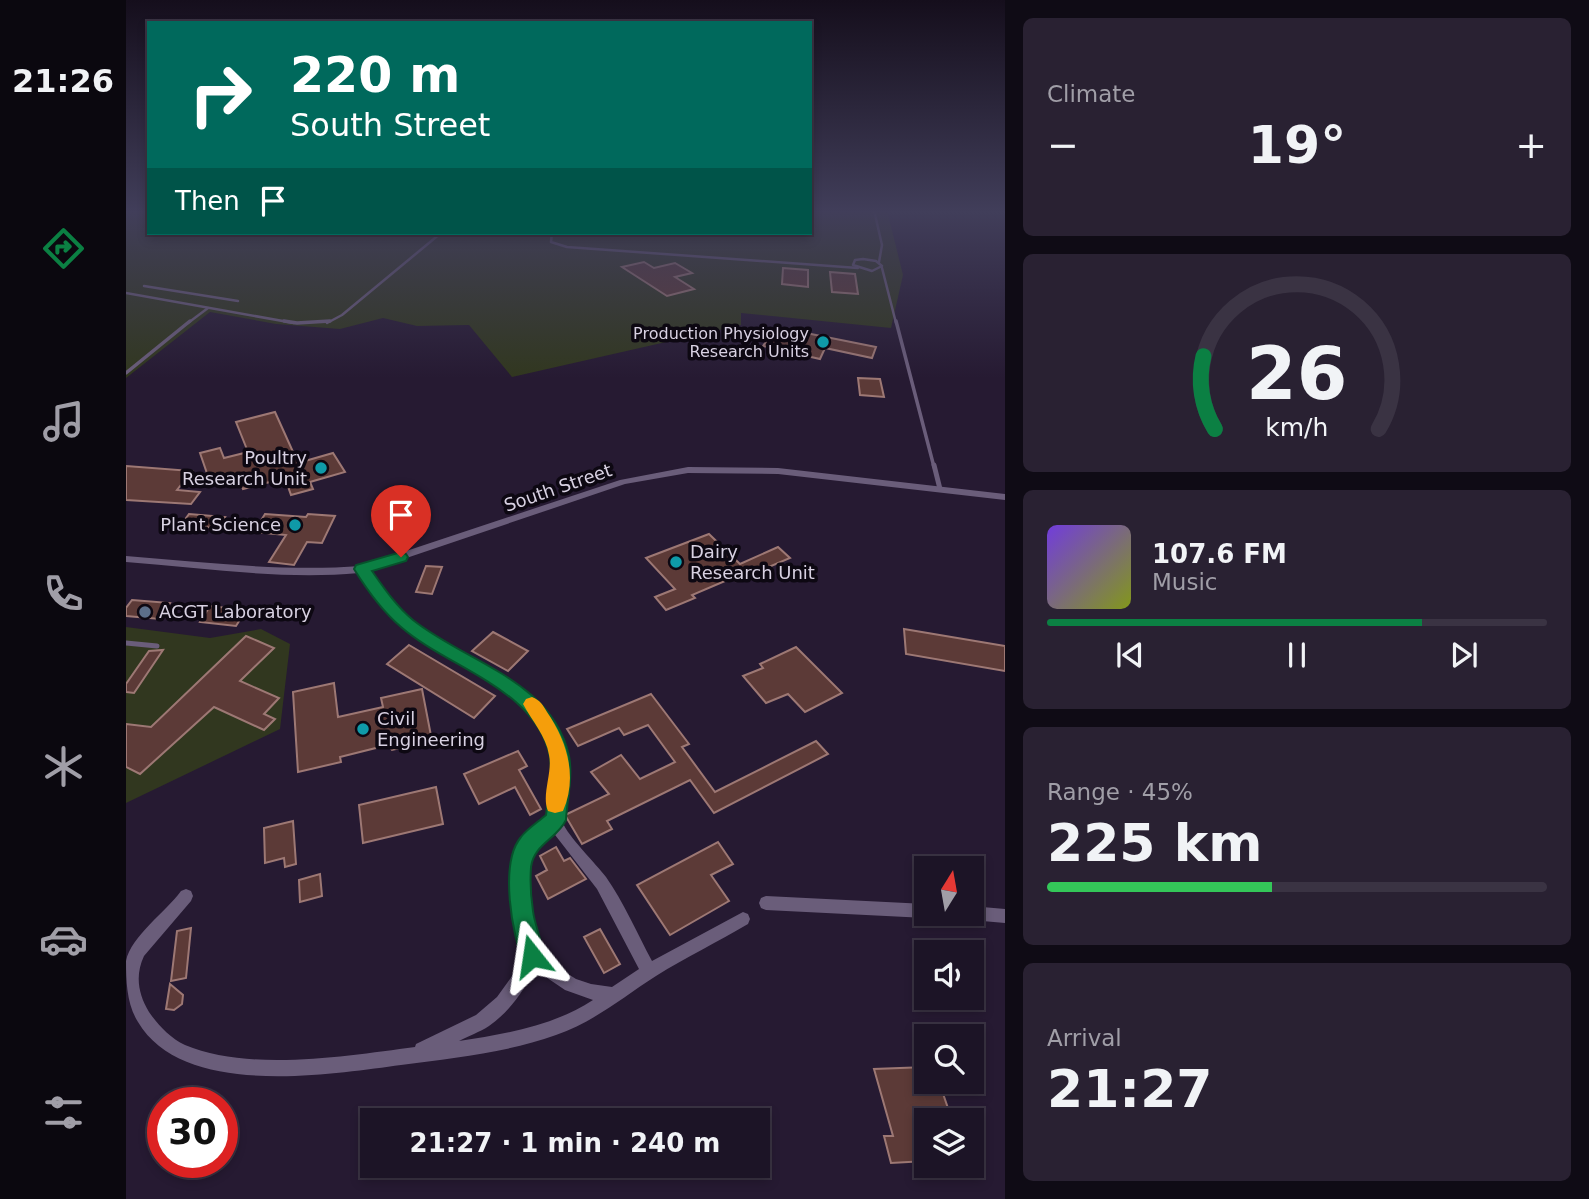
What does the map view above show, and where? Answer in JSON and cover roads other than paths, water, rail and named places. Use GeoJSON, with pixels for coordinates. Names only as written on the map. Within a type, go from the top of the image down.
{"type":"FeatureCollection","features":[{"type":"Feature","properties":{"kind":"street","name":"South Street"},"geometry":{"type":"LineString","coordinates":[[126,559],[296,572],[362,569],[623,482],[688,470],[778,471],[1004,497]]}},
{"type":"Feature","properties":{"kind":"street"},"geometry":{"type":"LineString","coordinates":[[362,569],[381,597],[407,623],[520,694],[533,705],[548,728],[559,754],[561,767],[556,820],[563,837],[602,884],[649,971]]}},
{"type":"Feature","properties":{"kind":"street"},"geometry":{"type":"LineString","coordinates":[[556,820],[527,845],[521,867],[522,912],[532,956],[560,981],[572,987],[596,994],[617,995]]}},
{"type":"Feature","properties":{"kind":"street"},"geometry":{"type":"LineString","coordinates":[[186,896],[174,914],[152,935],[134,959],[130,984],[131,1002],[149,1027],[171,1046],[184,1054],[232,1065],[343,1065],[483,1047],[530,1035],[562,1025],[617,995],[649,971],[743,919]]}},
{"type":"Feature","properties":{"kind":"street"},"geometry":{"type":"LineString","coordinates":[[766,902],[914,910]]}},
{"type":"Feature","properties":{"kind":"street"},"geometry":{"type":"LineString","coordinates":[[984,914],[1004,916]]}},
{"type":"Feature","properties":{"kind":"street"},"geometry":{"type":"LineString","coordinates":[[411,1055],[454,1037],[482,1021],[503,1003],[515,988],[532,956]]}},
{"type":"Feature","properties":{"kind":"lane"},"geometry":{"type":"LineString","coordinates":[[126,293],[297,323],[331,321],[401,266]]}},
{"type":"Feature","properties":{"kind":"lane"},"geometry":{"type":"LineString","coordinates":[[844,266],[867,270],[886,281]]}},
{"type":"Feature","properties":{"kind":"lane"},"geometry":{"type":"LineString","coordinates":[[867,270],[882,268],[940,489]]}},
{"type":"Feature","properties":{"kind":"lane"},"geometry":{"type":"LineString","coordinates":[[144,286],[238,301]]}},
{"type":"Feature","properties":{"kind":"lane"},"geometry":{"type":"LineString","coordinates":[[126,373],[208,308]]}},
{"type":"Feature","properties":{"kind":"lane"},"geometry":{"type":"LineString","coordinates":[[126,643],[157,646]]}},
{"type":"Feature","properties":{"kind":"place","name":"Production Physiology Research Units"},"geometry":{"type":"Point","coordinates":[823,342]}},
{"type":"Feature","properties":{"kind":"place","name":"Poultry Research Unit"},"geometry":{"type":"Point","coordinates":[321,468]}},
{"type":"Feature","properties":{"kind":"place","name":"Plant Science"},"geometry":{"type":"Point","coordinates":[295,525]}},
{"type":"Feature","properties":{"kind":"place","name":"Dairy Research Unit"},"geometry":{"type":"Point","coordinates":[676,562]}},
{"type":"Feature","properties":{"kind":"place","name":"ACGT Laboratory"},"geometry":{"type":"Point","coordinates":[145,612]}},
{"type":"Feature","properties":{"kind":"place","name":"Civil Engineering"},"geometry":{"type":"Point","coordinates":[363,729]}}]}
